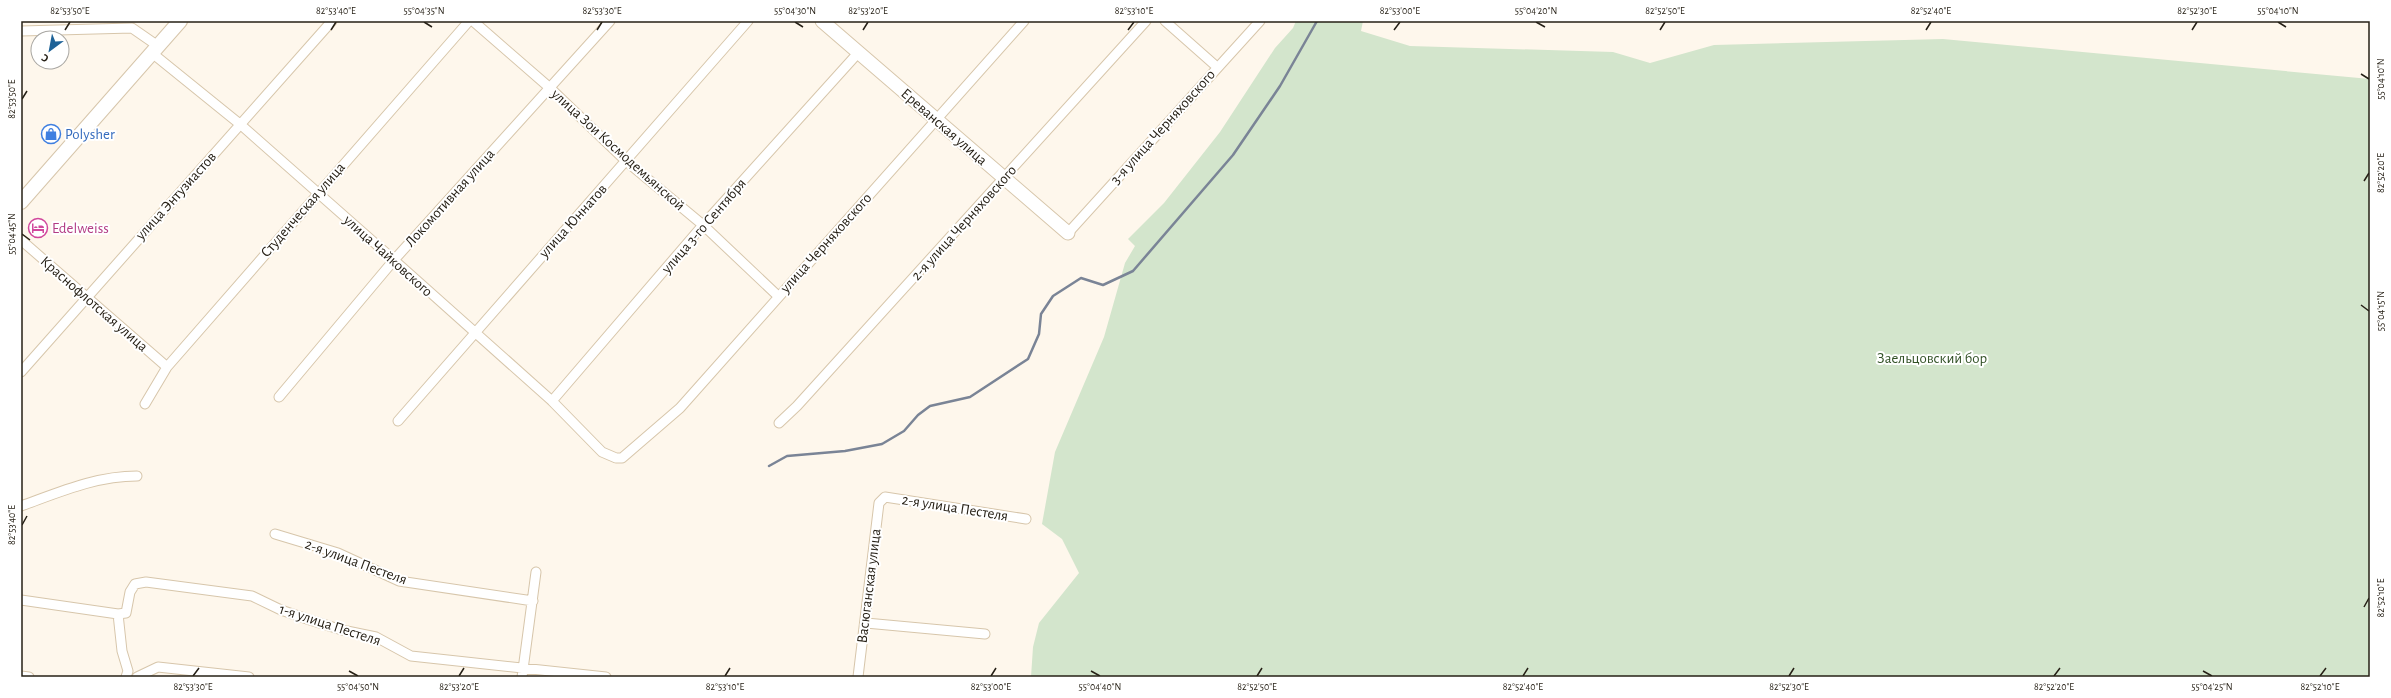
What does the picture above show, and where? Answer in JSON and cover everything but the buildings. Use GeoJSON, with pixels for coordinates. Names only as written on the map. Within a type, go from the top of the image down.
{"type":"FeatureCollection","features":[{"type":"Feature","properties":{"kind":"main road"},"geometry":{"type":"LineString","coordinates":[[21,202],[180,21]]}},
{"type":"Feature","properties":{"kind":"street","name":"улица Энтузиастов"},"geometry":{"type":"LineString","coordinates":[[21,372],[332,21]]}},
{"type":"Feature","properties":{"kind":"street","name":"Студенческая улица"},"geometry":{"type":"LineString","coordinates":[[145,404],[167,368],[317,193],[469,21]]}},
{"type":"Feature","properties":{"kind":"street","name":"улица Зои Космодемьянской"},"geometry":{"type":"LineString","coordinates":[[473,21],[550,88],[626,161],[703,225],[778,296]]}},
{"type":"Feature","properties":{"kind":"street","name":"Локомотивная улица"},"geometry":{"type":"LineString","coordinates":[[279,396],[394,260],[610,21]]}},
{"type":"Feature","properties":{"kind":"street","name":"улица Юннатов"},"geometry":{"type":"LineString","coordinates":[[398,421],[474,332],[748,21]]}},
{"type":"Feature","properties":{"kind":"street","name":"Ереванская улица"},"geometry":{"type":"LineString","coordinates":[[822,21],[1068,233]]}},
{"type":"Feature","properties":{"kind":"street","name":"улица Черняховского"},"geometry":{"type":"LineString","coordinates":[[622,458],[680,408],[778,296],[851,218],[936,119],[1024,21]]}},
{"type":"Feature","properties":{"kind":"street","name":"2-я улица Черняховского"},"geometry":{"type":"LineString","coordinates":[[779,423],[797,406],[1146,21]]}},
{"type":"Feature","properties":{"kind":"street"},"geometry":{"type":"LineString","coordinates":[[1165,21],[1217,67]]}},
{"type":"Feature","properties":{"kind":"street","name":"3-я улица Черняховского"},"geometry":{"type":"LineString","coordinates":[[1068,233],[1260,21]]}},
{"type":"Feature","properties":{"kind":"street","name":"улица Чайковского"},"geometry":{"type":"LineString","coordinates":[[21,31],[132,28],[552,401],[602,452],[616,458],[622,458]]}},
{"type":"Feature","properties":{"kind":"street","name":"улица 3-го Сентября"},"geometry":{"type":"LineString","coordinates":[[552,401],[703,225],[858,53]]}},
{"type":"Feature","properties":{"kind":"street","name":"Краснофлотская улица"},"geometry":{"type":"LineString","coordinates":[[21,240],[87,296],[167,368]]}},
{"type":"Feature","properties":{"kind":"street"},"geometry":{"type":"LineString","coordinates":[[21,506],[93,481],[114,476],[137,476]]}},
{"type":"Feature","properties":{"kind":"street","name":"2-я улица Пестеля"},"geometry":{"type":"LineString","coordinates":[[885,497],[1026,519]]}},
{"type":"Feature","properties":{"kind":"street","name":"Васюганская улица"},"geometry":{"type":"LineString","coordinates":[[858,677],[866,623],[879,503],[885,497]]}},
{"type":"Feature","properties":{"kind":"street","name":"2-я улица Пестеля"},"geometry":{"type":"LineString","coordinates":[[275,534],[338,552],[399,581],[532,601]]}},
{"type":"Feature","properties":{"kind":"street"},"geometry":{"type":"LineString","coordinates":[[522,677],[536,572]]}},
{"type":"Feature","properties":{"kind":"street","name":"1-я улица Пестеля"},"geometry":{"type":"LineString","coordinates":[[118,614],[126,613],[130,592],[135,584],[146,582],[237,592],[252,596],[281,610],[342,630],[376,637],[411,656],[606,677]]}},
{"type":"Feature","properties":{"kind":"street"},"geometry":{"type":"LineString","coordinates":[[21,600],[118,614],[122,651],[128,671],[126,677]]}},
{"type":"Feature","properties":{"kind":"street"},"geometry":{"type":"LineString","coordinates":[[866,623],[985,634]]}},
{"type":"Feature","properties":{"kind":"street"},"geometry":{"type":"LineString","coordinates":[[138,677],[158,667],[249,677]]}},
{"type":"Feature","properties":{"kind":"street"},"geometry":{"type":"LineString","coordinates":[[21,676],[29,677]]}},
{"type":"Feature","properties":{"kind":"green space","name":"Заельцовский бор"},"geometry":{"type":"Polygon","coordinates":[[[1296,21],[1363,21],[1361,31],[1410,46],[1613,52],[1650,63],[1714,45],[1943,39],[2370,79],[2370,677],[1031,677],[1033,647],[1039,623],[1079,573],[1062,539],[1042,524],[1055,452],[1104,337],[1125,263],[1135,246],[1128,239],[1164,203],[1220,132],[1275,48],[1293,28],[1296,21]]]}},
{"type":"Feature","properties":{"kind":"waterway"},"geometry":{"type":"LineString","coordinates":[[769,466],[787,456],[845,451],[882,444],[904,431],[918,415],[930,406],[970,397],[1028,359],[1039,334],[1041,314],[1053,296],[1081,278],[1103,285],[1133,271],[1233,155],[1280,86],[1317,21]]}},
{"type":"Feature","properties":{"kind":"place","name":"Polysher"},"geometry":{"type":"Point","coordinates":[51,134]}},
{"type":"Feature","properties":{"kind":"place","name":"Edelweiss"},"geometry":{"type":"Point","coordinates":[38,228]}}]}
